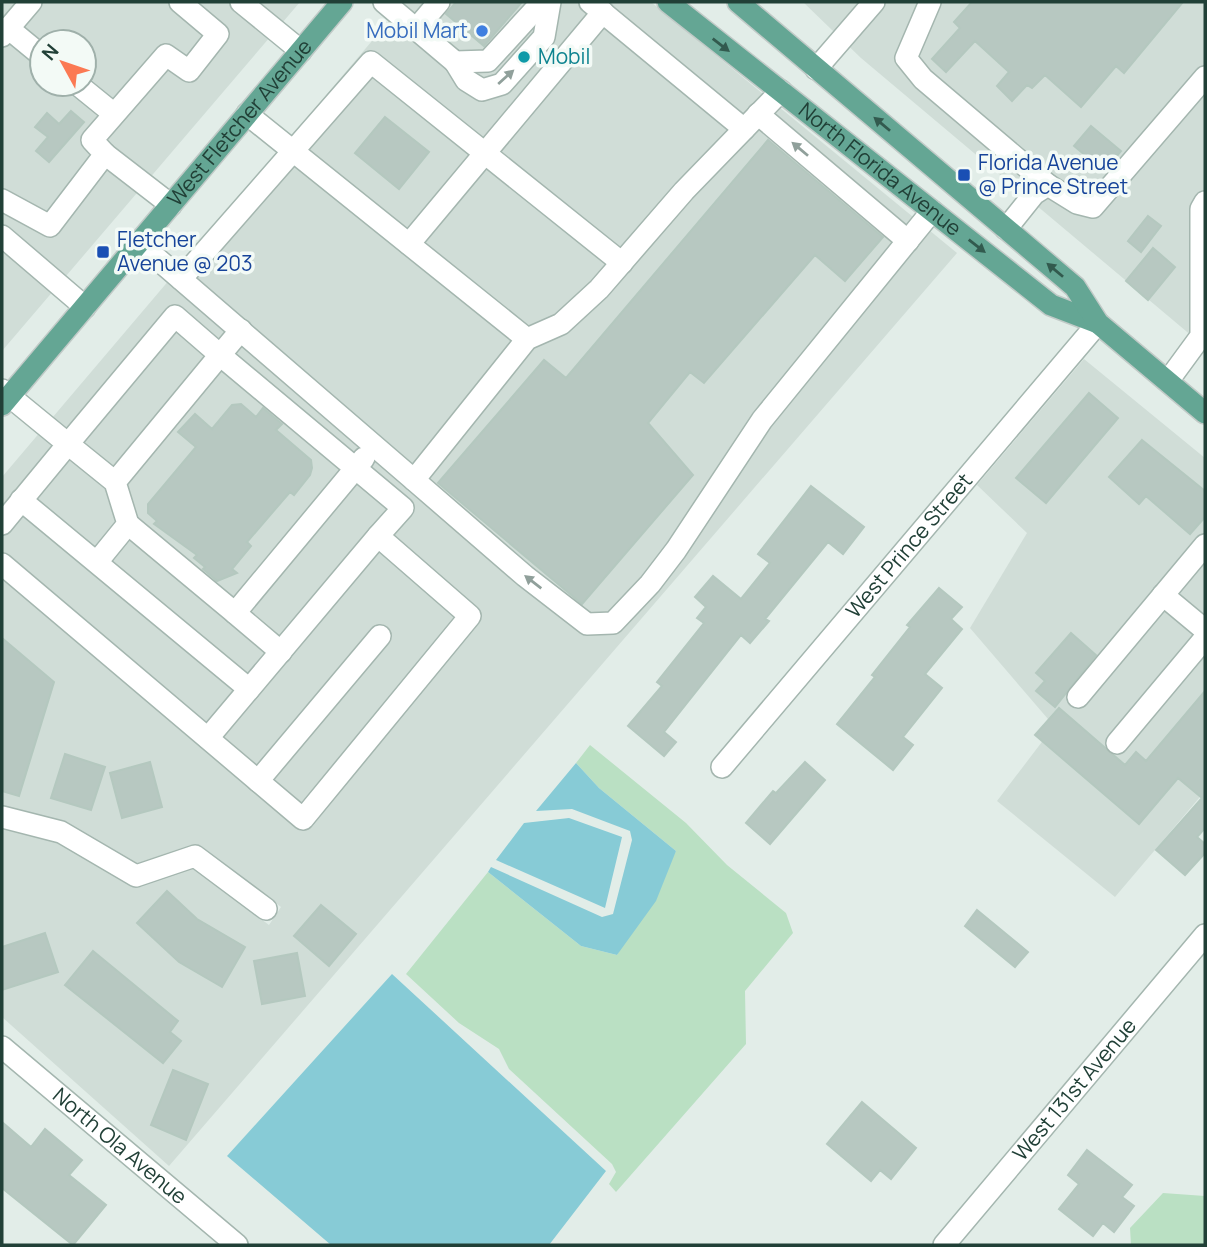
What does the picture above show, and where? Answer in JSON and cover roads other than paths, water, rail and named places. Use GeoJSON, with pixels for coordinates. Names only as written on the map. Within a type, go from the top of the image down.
{"type":"FeatureCollection","features":[{"type":"Feature","properties":{"kind":"main road","name":"West Fletcher Avenue"},"geometry":{"type":"LineString","coordinates":[[4,397],[85,307],[342,2]]}},
{"type":"Feature","properties":{"kind":"main road","name":"North Florida Avenue"},"geometry":{"type":"LineString","coordinates":[[668,2],[1051,305],[1098,323]]}},
{"type":"Feature","properties":{"kind":"main road","name":"North Florida Avenue"},"geometry":{"type":"LineString","coordinates":[[738,2],[1075,287],[1098,323],[1205,413]]}},
{"type":"Feature","properties":{"kind":"street"},"geometry":{"type":"LineString","coordinates":[[28,47],[5,32],[31,2]]}},
{"type":"Feature","properties":{"kind":"street"},"geometry":{"type":"LineString","coordinates":[[180,2],[218,34]]}},
{"type":"Feature","properties":{"kind":"street"},"geometry":{"type":"LineString","coordinates":[[384,2],[455,62],[466,80],[482,90],[502,84],[544,37],[550,2]]}},
{"type":"Feature","properties":{"kind":"street"},"geometry":{"type":"LineString","coordinates":[[416,29],[439,2]]}},
{"type":"Feature","properties":{"kind":"street"},"geometry":{"type":"LineString","coordinates":[[455,62],[488,61],[542,2]]}},
{"type":"Feature","properties":{"kind":"street"},"geometry":{"type":"LineString","coordinates":[[816,69],[874,2]]}},
{"type":"Feature","properties":{"kind":"street"},"geometry":{"type":"LineString","coordinates":[[930,2],[906,58],[923,79],[1048,185],[1077,203],[1093,207],[1205,77]]}},
{"type":"Feature","properties":{"kind":"street"},"geometry":{"type":"LineString","coordinates":[[171,205],[105,154],[92,140],[166,55],[189,71],[242,3],[300,51]]}},
{"type":"Feature","properties":{"kind":"street"},"geometry":{"type":"LineString","coordinates":[[409,244],[484,155],[596,7],[908,241]]}},
{"type":"Feature","properties":{"kind":"street"},"geometry":{"type":"LineString","coordinates":[[181,279],[371,62],[621,263]]}},
{"type":"Feature","properties":{"kind":"street"},"geometry":{"type":"LineString","coordinates":[[414,480],[527,339],[561,324],[780,92]]}},
{"type":"Feature","properties":{"kind":"street"},"geometry":{"type":"LineString","coordinates":[[94,98],[114,114]]}},
{"type":"Feature","properties":{"kind":"street"},"geometry":{"type":"LineString","coordinates":[[247,114],[527,339]]}},
{"type":"Feature","properties":{"kind":"street"},"geometry":{"type":"LineString","coordinates":[[2,200],[50,226],[105,154]]}},
{"type":"Feature","properties":{"kind":"street"},"geometry":{"type":"LineString","coordinates":[[1006,229],[1034,194],[1048,185]]}},
{"type":"Feature","properties":{"kind":"street"},"geometry":{"type":"LineString","coordinates":[[1168,381],[1203,332],[1201,209],[1205,202]]}},
{"type":"Feature","properties":{"kind":"street"},"geometry":{"type":"LineString","coordinates":[[139,243],[525,576],[587,624],[613,623],[650,584],[762,420],[932,211]]}},
{"type":"Feature","properties":{"kind":"street"},"geometry":{"type":"LineString","coordinates":[[2,236],[85,307]]}},
{"type":"Feature","properties":{"kind":"street"},"geometry":{"type":"LineString","coordinates":[[2,524],[175,316],[403,508],[208,738]]}},
{"type":"Feature","properties":{"kind":"street","name":"West Prince Street"},"geometry":{"type":"LineString","coordinates":[[722,767],[1098,323]]}},
{"type":"Feature","properties":{"kind":"street"},"geometry":{"type":"LineString","coordinates":[[115,482],[241,330]]}},
{"type":"Feature","properties":{"kind":"street"},"geometry":{"type":"LineString","coordinates":[[4,397],[115,482],[128,524],[281,652]]}},
{"type":"Feature","properties":{"kind":"street"},"geometry":{"type":"LineString","coordinates":[[235,613],[374,446]]}},
{"type":"Feature","properties":{"kind":"street"},"geometry":{"type":"LineString","coordinates":[[22,500],[249,689]]}},
{"type":"Feature","properties":{"kind":"street"},"geometry":{"type":"LineString","coordinates":[[97,562],[128,524]]}},
{"type":"Feature","properties":{"kind":"street"},"geometry":{"type":"LineString","coordinates":[[2,564],[303,819],[470,615],[378,536]]}},
{"type":"Feature","properties":{"kind":"street"},"geometry":{"type":"LineString","coordinates":[[1078,696],[1205,545]]}},
{"type":"Feature","properties":{"kind":"street"},"geometry":{"type":"LineString","coordinates":[[1163,595],[1205,630]]}},
{"type":"Feature","properties":{"kind":"street"},"geometry":{"type":"LineString","coordinates":[[258,781],[380,636]]}},
{"type":"Feature","properties":{"kind":"street"},"geometry":{"type":"LineString","coordinates":[[1117,743],[1205,638]]}},
{"type":"Feature","properties":{"kind":"street"},"geometry":{"type":"LineString","coordinates":[[2,817],[61,832],[136,876],[195,856],[266,909]]}},
{"type":"Feature","properties":{"kind":"street","name":"West 131st Avenue"},"geometry":{"type":"LineString","coordinates":[[944,1245],[1205,935]]}},
{"type":"Feature","properties":{"kind":"street","name":"North Ola Avenue"},"geometry":{"type":"LineString","coordinates":[[2,1047],[237,1245]]}},
{"type":"Feature","properties":{"kind":"water"},"geometry":{"type":"Polygon","coordinates":[[[576,763],[599,788],[676,851],[656,901],[617,955],[581,946],[488,872],[491,867],[602,917],[613,914],[632,840],[630,831],[572,809],[536,811],[576,763]]]}},
{"type":"Feature","properties":{"kind":"water"},"geometry":{"type":"Polygon","coordinates":[[[569,818],[622,837],[605,908],[496,860],[524,823],[569,818]]]}},
{"type":"Feature","properties":{"kind":"water"},"geometry":{"type":"Polygon","coordinates":[[[392,974],[606,1171],[549,1245],[331,1245],[227,1156],[392,974]]]}},
{"type":"Feature","properties":{"kind":"place","name":"Mobil Mart"},"geometry":{"type":"Point","coordinates":[482,31]}},
{"type":"Feature","properties":{"kind":"place","name":"Mobil"},"geometry":{"type":"Point","coordinates":[524,57]}},
{"type":"Feature","properties":{"kind":"place","name":"Florida Avenue @ Prince Street"},"geometry":{"type":"Point","coordinates":[964,175]}},
{"type":"Feature","properties":{"kind":"place","name":"Fletcher Avenue @ 203"},"geometry":{"type":"Point","coordinates":[103,252]}}]}
